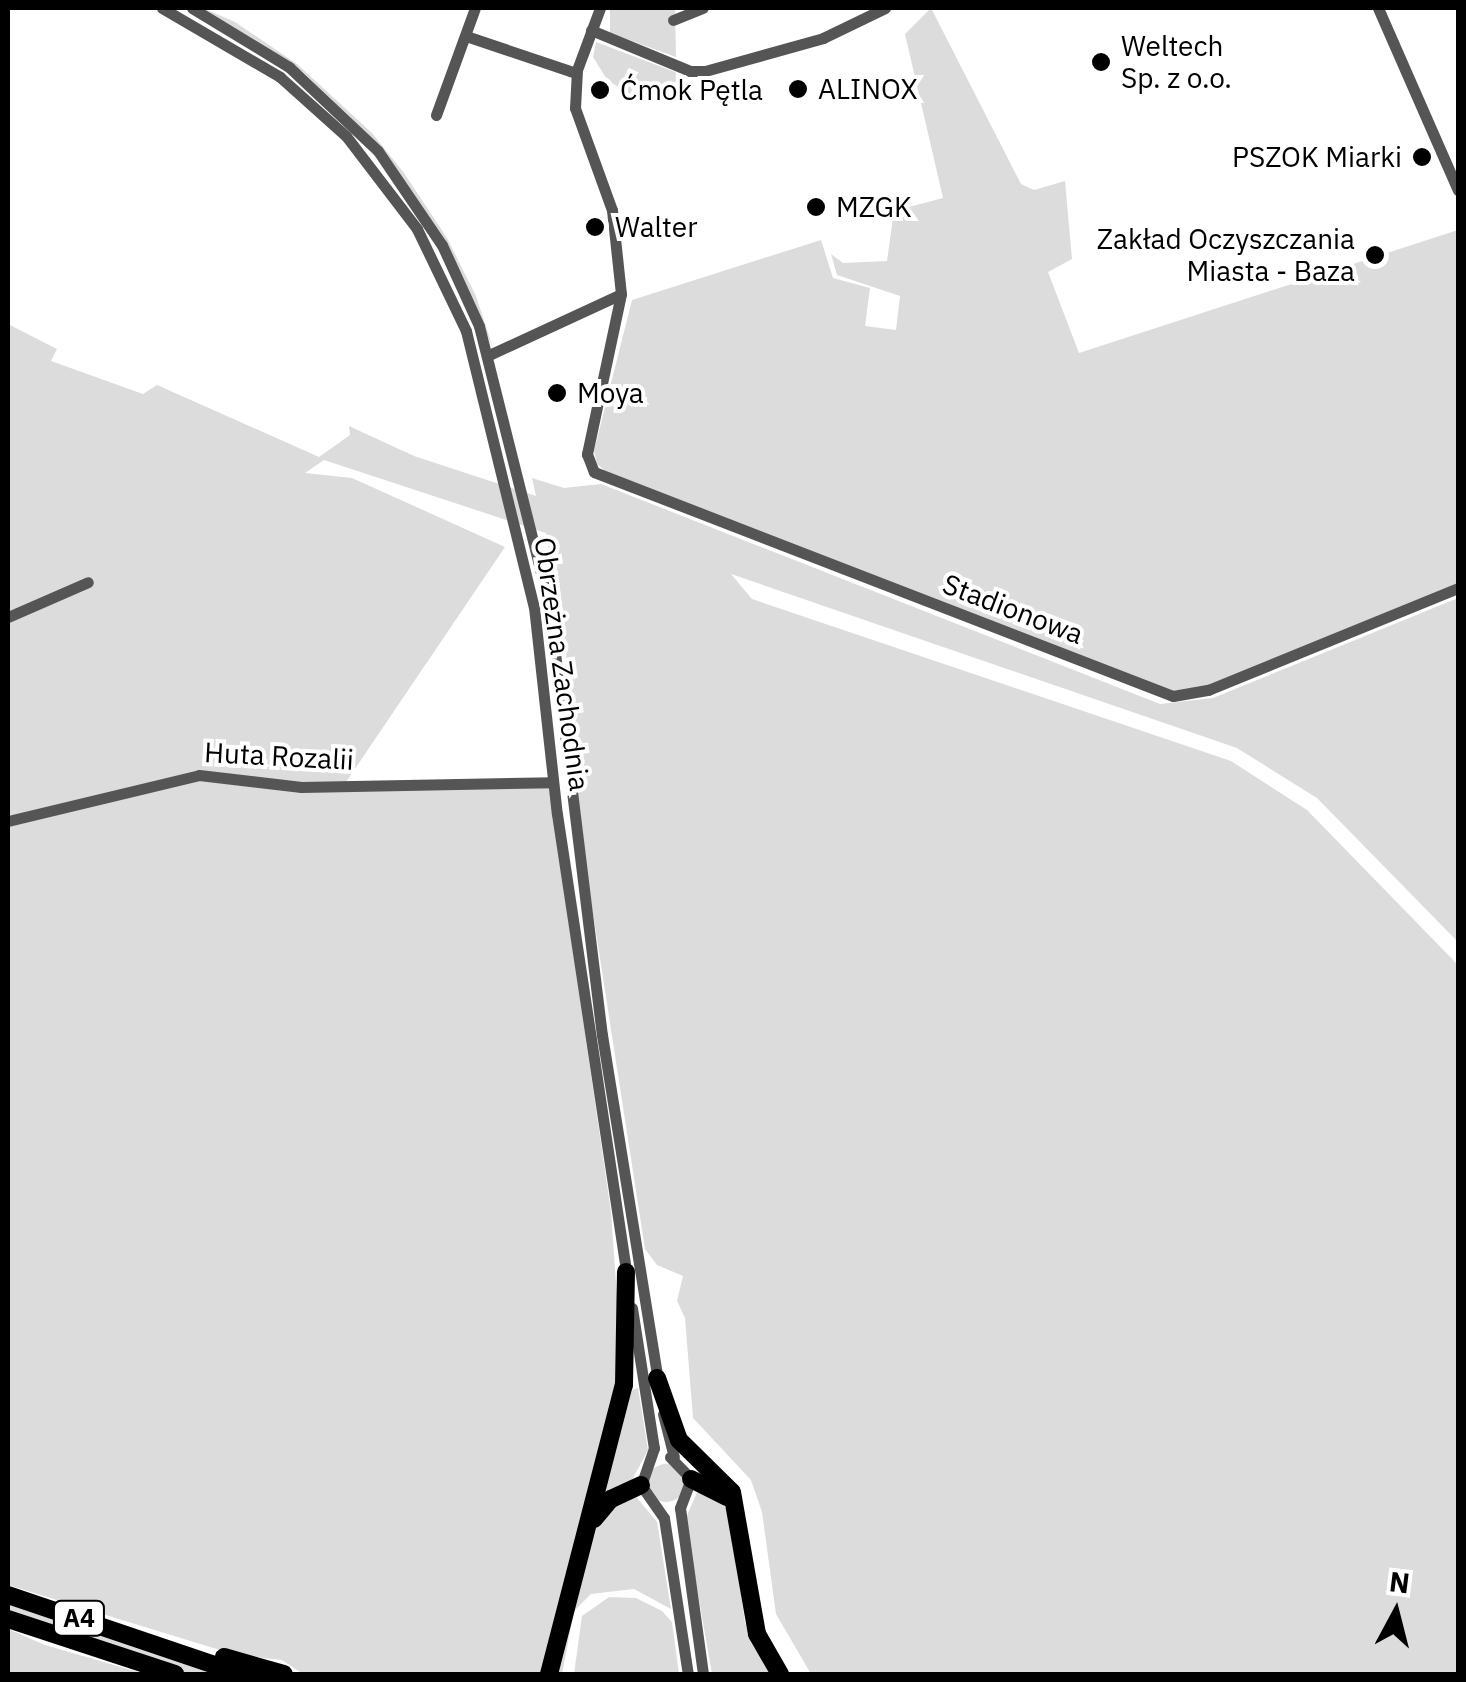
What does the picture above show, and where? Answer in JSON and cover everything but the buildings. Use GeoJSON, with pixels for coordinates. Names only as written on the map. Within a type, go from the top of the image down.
{"type":"FeatureCollection","features":[{"type":"Feature","properties":{"kind":"highway"},"geometry":{"type":"LineString","coordinates":[[549,1674],[624,1384],[626,1272]]}},
{"type":"Feature","properties":{"kind":"highway"},"geometry":{"type":"LineString","coordinates":[[658,1378],[678,1440],[724,1482],[736,1509],[757,1634],[780,1674]]}},
{"type":"Feature","properties":{"kind":"highway"},"geometry":{"type":"LineString","coordinates":[[692,1479],[718,1490],[736,1509]]}},
{"type":"Feature","properties":{"kind":"highway"},"geometry":{"type":"LineString","coordinates":[[582,1548],[602,1507],[640,1485]]}},
{"type":"Feature","properties":{"kind":"highway","name":"A4"},"geometry":{"type":"LineString","coordinates":[[8,1596],[242,1674]]}},
{"type":"Feature","properties":{"kind":"highway","name":"A4"},"geometry":{"type":"LineString","coordinates":[[8,1619],[175,1674]]}},
{"type":"Feature","properties":{"kind":"highway"},"geometry":{"type":"LineString","coordinates":[[150,1643],[284,1674]]}},
{"type":"Feature","properties":{"kind":"street","name":"Obrzeżna Zachodnia"},"geometry":{"type":"LineString","coordinates":[[162,8],[280,77],[346,136],[394,194],[456,305],[526,564],[652,1460]]}},
{"type":"Feature","properties":{"kind":"street","name":"Obrzeżna Zachodnia"},"geometry":{"type":"LineString","coordinates":[[192,8],[288,67],[378,152],[442,245],[489,355],[540,563],[602,1036],[674,1457]]}},
{"type":"Feature","properties":{"kind":"street"},"geometry":{"type":"LineString","coordinates":[[436,115],[475,8]]}},
{"type":"Feature","properties":{"kind":"street"},"geometry":{"type":"LineString","coordinates":[[466,36],[576,74],[600,8]]}},
{"type":"Feature","properties":{"kind":"street"},"geometry":{"type":"LineString","coordinates":[[673,20],[704,8]]}},
{"type":"Feature","properties":{"kind":"street"},"geometry":{"type":"LineString","coordinates":[[591,30],[704,71],[823,38],[885,8]]}},
{"type":"Feature","properties":{"kind":"street"},"geometry":{"type":"LineString","coordinates":[[1378,8],[1458,190]]}},
{"type":"Feature","properties":{"kind":"street","name":"Stadionowa"},"geometry":{"type":"LineString","coordinates":[[576,74],[576,116],[610,203],[621,294],[588,460],[600,475],[1173,696],[1208,690],[1458,588]]}},
{"type":"Feature","properties":{"kind":"street"},"geometry":{"type":"LineString","coordinates":[[489,355],[621,294]]}},
{"type":"Feature","properties":{"kind":"street"},"geometry":{"type":"LineString","coordinates":[[8,617],[88,582]]}},
{"type":"Feature","properties":{"kind":"street","name":"Huta Rozalii"},"geometry":{"type":"LineString","coordinates":[[8,820],[199,775],[302,787],[554,782]]}},
{"type":"Feature","properties":{"kind":"street"},"geometry":{"type":"LineString","coordinates":[[688,1674],[666,1526],[640,1485],[652,1460],[674,1457],[692,1479],[680,1508],[703,1674]]}},
{"type":"Feature","properties":{"kind":"street"},"geometry":{"type":"LineString","coordinates":[[657,1508],[680,1508]]}},
{"type":"Feature","properties":{"kind":"shaded area"},"geometry":{"type":"Polygon","coordinates":[[[203,8],[235,22],[297,64],[372,133],[447,238],[476,296],[493,348],[443,238],[378,144],[303,72],[203,8]]]}},
{"type":"Feature","properties":{"kind":"shaded area"},"geometry":{"type":"Polygon","coordinates":[[[610,8],[675,8],[676,57],[610,33],[610,8]]]}},
{"type":"Feature","properties":{"kind":"shaded area"},"geometry":{"type":"Polygon","coordinates":[[[931,8],[1021,184],[1034,190],[1065,181],[1072,259],[1048,272],[1079,353],[1458,230],[1458,584],[1202,688],[1173,692],[609,474],[597,464],[594,451],[632,300],[821,240],[833,278],[870,288],[865,326],[896,330],[900,296],[837,275],[831,254],[843,263],[887,261],[894,211],[943,198],[905,34],[931,8]]]}},
{"type":"Feature","properties":{"kind":"shaded area"},"geometry":{"type":"Polygon","coordinates":[[[596,42],[675,72],[684,90],[674,84],[634,96],[608,81],[593,57],[596,42]]]}},
{"type":"Feature","properties":{"kind":"shaded area"},"geometry":{"type":"Polygon","coordinates":[[[8,324],[57,349],[51,361],[143,394],[157,385],[319,457],[350,435],[349,426],[414,456],[536,496],[532,478],[564,488],[601,484],[1160,704],[1213,698],[1458,598],[1458,942],[1317,798],[1237,748],[731,574],[752,599],[1231,761],[1307,810],[1458,965],[1458,1674],[811,1674],[776,1614],[762,1512],[751,1480],[693,1418],[685,1318],[677,1301],[683,1276],[657,1265],[645,1249],[582,842],[566,651],[546,533],[324,460],[305,473],[352,478],[505,547],[342,788],[549,787],[611,1212],[622,1368],[541,1674],[303,1674],[282,1660],[236,1655],[8,1585],[8,622],[85,590],[8,614],[8,324]]]}},
{"type":"Feature","properties":{"kind":"shaded area"},"geometry":{"type":"Polygon","coordinates":[[[638,1388],[648,1450],[632,1480],[593,1511],[629,1391],[638,1388]]]}},
{"type":"Feature","properties":{"kind":"shaded area"},"geometry":{"type":"Polygon","coordinates":[[[666,1464],[680,1469],[685,1483],[680,1497],[666,1502],[652,1497],[647,1483],[652,1469],[666,1464]]]}},
{"type":"Feature","properties":{"kind":"shaded area"},"geometry":{"type":"Polygon","coordinates":[[[699,1488],[723,1503],[730,1517],[745,1623],[773,1674],[712,1674],[685,1520],[699,1488]]]}},
{"type":"Feature","properties":{"kind":"shaded area"},"geometry":{"type":"Polygon","coordinates":[[[633,1493],[657,1522],[671,1609],[634,1589],[591,1594],[574,1611],[562,1674],[556,1674],[599,1519],[633,1493]]]}},
{"type":"Feature","properties":{"kind":"shaded area"},"geometry":{"type":"Polygon","coordinates":[[[609,1597],[636,1598],[662,1611],[672,1622],[679,1674],[574,1674],[582,1616],[609,1597]]]}},
{"type":"Feature","properties":{"kind":"shaded area"},"geometry":{"type":"Polygon","coordinates":[[[8,1601],[225,1674],[191,1674],[8,1613],[8,1601]]]}},
{"type":"Feature","properties":{"kind":"shaded area"},"geometry":{"type":"Polygon","coordinates":[[[8,1629],[45,1645],[145,1674],[8,1674],[8,1629]]]}},
{"type":"Feature","properties":{"kind":"place","name":"Weltech Sp. z o.o."},"geometry":{"type":"Point","coordinates":[1101,62]}},
{"type":"Feature","properties":{"kind":"place","name":"ALINOX"},"geometry":{"type":"Point","coordinates":[798,89]}},
{"type":"Feature","properties":{"kind":"place","name":"Ćmok Pętla"},"geometry":{"type":"Point","coordinates":[600,90]}},
{"type":"Feature","properties":{"kind":"place","name":"PSZOK Miarki"},"geometry":{"type":"Point","coordinates":[1422,157]}},
{"type":"Feature","properties":{"kind":"place","name":"MZGK"},"geometry":{"type":"Point","coordinates":[816,207]}},
{"type":"Feature","properties":{"kind":"place","name":"Walter"},"geometry":{"type":"Point","coordinates":[595,227]}},
{"type":"Feature","properties":{"kind":"place","name":"Zakład Oczyszczania Miasta - Baza"},"geometry":{"type":"Point","coordinates":[1375,255]}},
{"type":"Feature","properties":{"kind":"place","name":"Moya"},"geometry":{"type":"Point","coordinates":[557,393]}}]}
